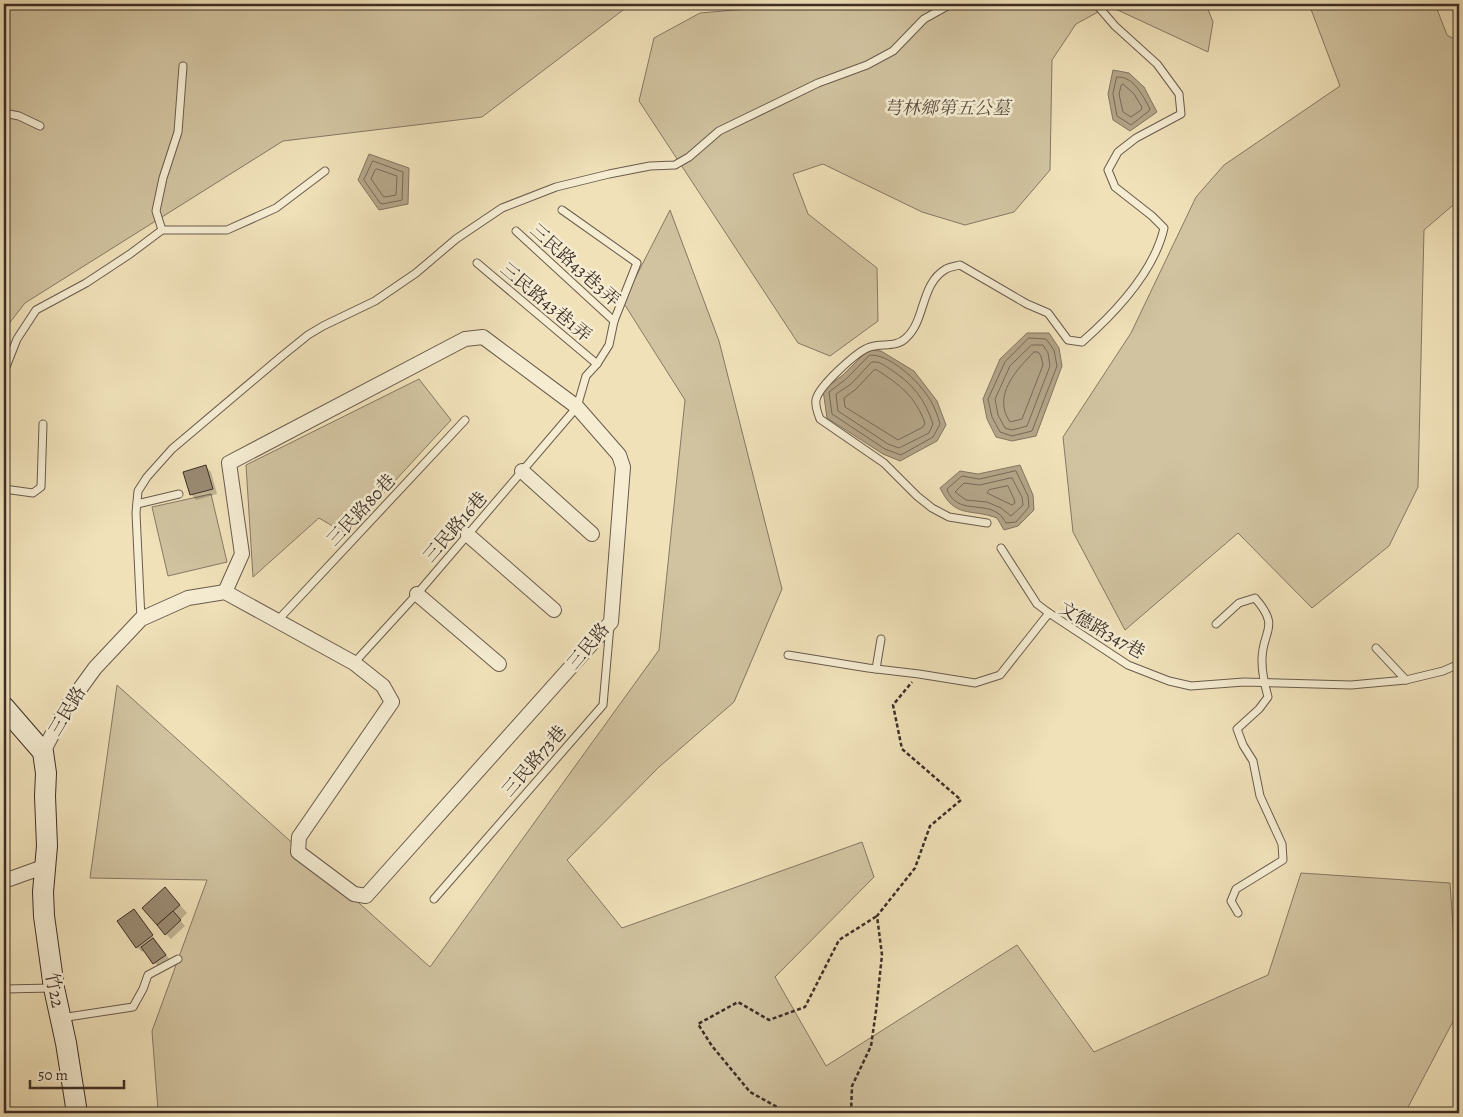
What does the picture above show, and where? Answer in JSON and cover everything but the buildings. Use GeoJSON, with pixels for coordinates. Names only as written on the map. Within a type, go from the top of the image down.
{"type":"FeatureCollection","features":[{"type":"Feature","properties":{"kind":"street","name":"三民路"},"geometry":{"type":"LineString","coordinates":[[46,866],[46,773],[43,752],[66,708],[95,668],[141,619],[188,598],[224,592],[278,620],[354,664],[383,686],[392,702],[299,837],[298,852],[354,894],[366,896],[611,622],[623,467],[619,455],[577,408],[484,337],[465,339],[229,463],[242,554],[224,592]]}},
{"type":"Feature","properties":{"kind":"street"},"geometry":{"type":"LineString","coordinates":[[522,471],[592,534]]}},
{"type":"Feature","properties":{"kind":"street"},"geometry":{"type":"LineString","coordinates":[[468,535],[554,610]]}},
{"type":"Feature","properties":{"kind":"street"},"geometry":{"type":"LineString","coordinates":[[417,594],[499,664]]}},
{"type":"Feature","properties":{"kind":"street"},"geometry":{"type":"LineString","coordinates":[[4,707],[43,752]]}},
{"type":"Feature","properties":{"kind":"street"},"geometry":{"type":"LineString","coordinates":[[4,881],[46,866]]}},
{"type":"Feature","properties":{"kind":"street","name":"竹22"},"geometry":{"type":"LineString","coordinates":[[46,866],[43,892],[44,916],[54,988],[77,1113]]}},
{"type":"Feature","properties":{"kind":"lane"},"geometry":{"type":"LineString","coordinates":[[141,619],[138,491],[147,477],[172,449],[282,356],[323,326],[375,301],[416,273],[456,239],[502,208],[556,187],[650,166],[675,165],[688,157],[719,131],[818,83],[867,65],[893,51],[924,19],[951,4]]}},
{"type":"Feature","properties":{"kind":"lane"},"geometry":{"type":"LineString","coordinates":[[987,524],[949,517],[932,508],[884,463],[820,419],[816,401],[823,385],[867,348],[880,344],[894,345],[906,339],[919,321],[924,302],[933,282],[946,269],[960,265],[974,272],[1027,304],[1048,313],[1068,340],[1082,342],[1110,314],[1147,269],[1160,245],[1164,228],[1152,216],[1115,187],[1108,170],[1118,152],[1136,138],[1181,114],[1179,94],[1157,64],[1115,26],[1096,4]]}},
{"type":"Feature","properties":{"kind":"lane"},"geometry":{"type":"LineString","coordinates":[[162,230],[156,210],[163,178],[178,132],[183,66]]}},
{"type":"Feature","properties":{"kind":"lane"},"geometry":{"type":"LineString","coordinates":[[4,113],[18,116],[40,126]]}},
{"type":"Feature","properties":{"kind":"lane"},"geometry":{"type":"LineString","coordinates":[[4,372],[17,339],[36,310],[86,282],[130,254],[162,230],[227,230],[276,208],[325,171]]}},
{"type":"Feature","properties":{"kind":"lane"},"geometry":{"type":"LineString","coordinates":[[562,210],[637,264],[614,321],[609,345],[597,364],[586,376],[577,408]]}},
{"type":"Feature","properties":{"kind":"lane","name":"三民路43巷3弄"},"geometry":{"type":"LineString","coordinates":[[516,231],[614,321]]}},
{"type":"Feature","properties":{"kind":"lane","name":"三民路43巷1弄"},"geometry":{"type":"LineString","coordinates":[[477,263],[597,364]]}},
{"type":"Feature","properties":{"kind":"lane","name":"三民路16巷"},"geometry":{"type":"LineString","coordinates":[[354,664],[417,594],[577,408]]}},
{"type":"Feature","properties":{"kind":"lane","name":"三民路80巷"},"geometry":{"type":"LineString","coordinates":[[278,620],[465,420]]}},
{"type":"Feature","properties":{"kind":"lane"},"geometry":{"type":"LineString","coordinates":[[4,489],[33,493],[41,486],[43,424]]}},
{"type":"Feature","properties":{"kind":"lane"},"geometry":{"type":"LineString","coordinates":[[137,504],[179,494]]}},
{"type":"Feature","properties":{"kind":"lane"},"geometry":{"type":"LineString","coordinates":[[1001,548],[1037,604],[1049,612]]}},
{"type":"Feature","properties":{"kind":"lane"},"geometry":{"type":"LineString","coordinates":[[1216,624],[1239,603],[1255,598],[1266,610],[1270,627],[1264,643],[1262,662],[1268,697],[1237,728],[1243,744],[1253,761],[1260,796],[1282,844],[1283,860],[1236,889],[1231,901],[1238,913]]}},
{"type":"Feature","properties":{"kind":"lane","name":"文德路347巷"},"geometry":{"type":"LineString","coordinates":[[788,655],[975,683],[1000,675],[1049,612],[1128,665],[1168,681],[1191,686],[1244,682],[1351,685],[1406,680],[1443,671],[1459,664]]}},
{"type":"Feature","properties":{"kind":"lane","name":"三民路73巷"},"geometry":{"type":"LineString","coordinates":[[434,899],[602,706],[611,622]]}},
{"type":"Feature","properties":{"kind":"lane"},"geometry":{"type":"LineString","coordinates":[[876,669],[881,639]]}},
{"type":"Feature","properties":{"kind":"lane"},"geometry":{"type":"LineString","coordinates":[[1376,648],[1406,680]]}},
{"type":"Feature","properties":{"kind":"lane"},"geometry":{"type":"LineString","coordinates":[[61,1018],[133,1007],[148,975],[178,958]]}},
{"type":"Feature","properties":{"kind":"lane"},"geometry":{"type":"LineString","coordinates":[[4,990],[54,988]]}},
{"type":"Feature","properties":{"kind":"path"},"geometry":{"type":"LineString","coordinates":[[788,1113],[750,1092],[712,1046],[698,1024],[738,1002],[769,1020],[805,1006],[839,940],[878,916],[915,868],[930,826],[961,800],[902,749],[893,705],[919,674]]}},
{"type":"Feature","properties":{"kind":"path"},"geometry":{"type":"LineString","coordinates":[[851,1113],[852,1086],[871,1046],[876,1011],[882,955],[878,916]]}},
{"type":"Feature","properties":{"kind":"green space"},"geometry":{"type":"Polygon","coordinates":[[[4,4],[631,4],[482,117],[283,141],[25,303],[4,330],[4,4]]]}},
{"type":"Feature","properties":{"kind":"green space","name":"芎林鄉第五公墓"},"geometry":{"type":"Polygon","coordinates":[[[805,4],[1206,4],[1213,22],[1208,52],[1109,6],[1076,24],[1052,60],[1050,170],[1014,212],[965,225],[922,212],[823,164],[793,174],[808,214],[877,268],[878,321],[830,356],[798,343],[639,101],[654,38],[700,13],[805,4]]]}},
{"type":"Feature","properties":{"kind":"green space"},"geometry":{"type":"Polygon","coordinates":[[[1309,4],[1435,4],[1447,35],[1459,42],[1459,200],[1424,230],[1418,487],[1389,546],[1312,608],[1238,533],[1125,630],[1073,532],[1063,437],[1131,333],[1196,197],[1224,165],[1340,86],[1309,4]]]}},
{"type":"Feature","properties":{"kind":"green space"},"geometry":{"type":"Polygon","coordinates":[[[670,210],[719,341],[782,589],[734,702],[659,767],[567,860],[622,928],[862,842],[874,877],[775,977],[826,1066],[1017,945],[1094,1052],[1268,975],[1301,873],[1450,883],[1459,1010],[1405,1113],[161,1113],[158,1110],[152,1031],[207,880],[90,878],[117,685],[430,967],[659,650],[685,400],[623,302],[670,210]]]}},
{"type":"Feature","properties":{"kind":"green space"},"geometry":{"type":"Polygon","coordinates":[[[419,379],[451,420],[346,534],[319,518],[253,577],[246,465],[419,379]]]}},
{"type":"Feature","properties":{"kind":"green space"},"geometry":{"type":"Polygon","coordinates":[[[211,494],[227,562],[168,576],[152,507],[211,494]]]}},
{"type":"Feature","properties":{"kind":"water"},"geometry":{"type":"Polygon","coordinates":[[[1113,70],[1129,73],[1144,87],[1157,112],[1130,131],[1113,120],[1108,94],[1113,70]]]}},
{"type":"Feature","properties":{"kind":"water"},"geometry":{"type":"Polygon","coordinates":[[[369,154],[409,168],[408,204],[379,210],[358,180],[369,154]]]}},
{"type":"Feature","properties":{"kind":"water"},"geometry":{"type":"Polygon","coordinates":[[[1027,333],[1049,333],[1059,348],[1062,366],[1036,436],[1012,441],[996,437],[987,419],[983,399],[1000,359],[1027,333]]]}},
{"type":"Feature","properties":{"kind":"water"},"geometry":{"type":"Polygon","coordinates":[[[868,350],[881,351],[914,371],[937,401],[946,425],[937,441],[900,461],[883,454],[827,418],[823,390],[843,375],[868,350]]]}},
{"type":"Feature","properties":{"kind":"water"},"geometry":{"type":"Polygon","coordinates":[[[1020,465],[1033,495],[1034,510],[1018,526],[1004,530],[997,518],[964,511],[951,504],[940,488],[960,471],[978,474],[1020,465]]]}}]}
